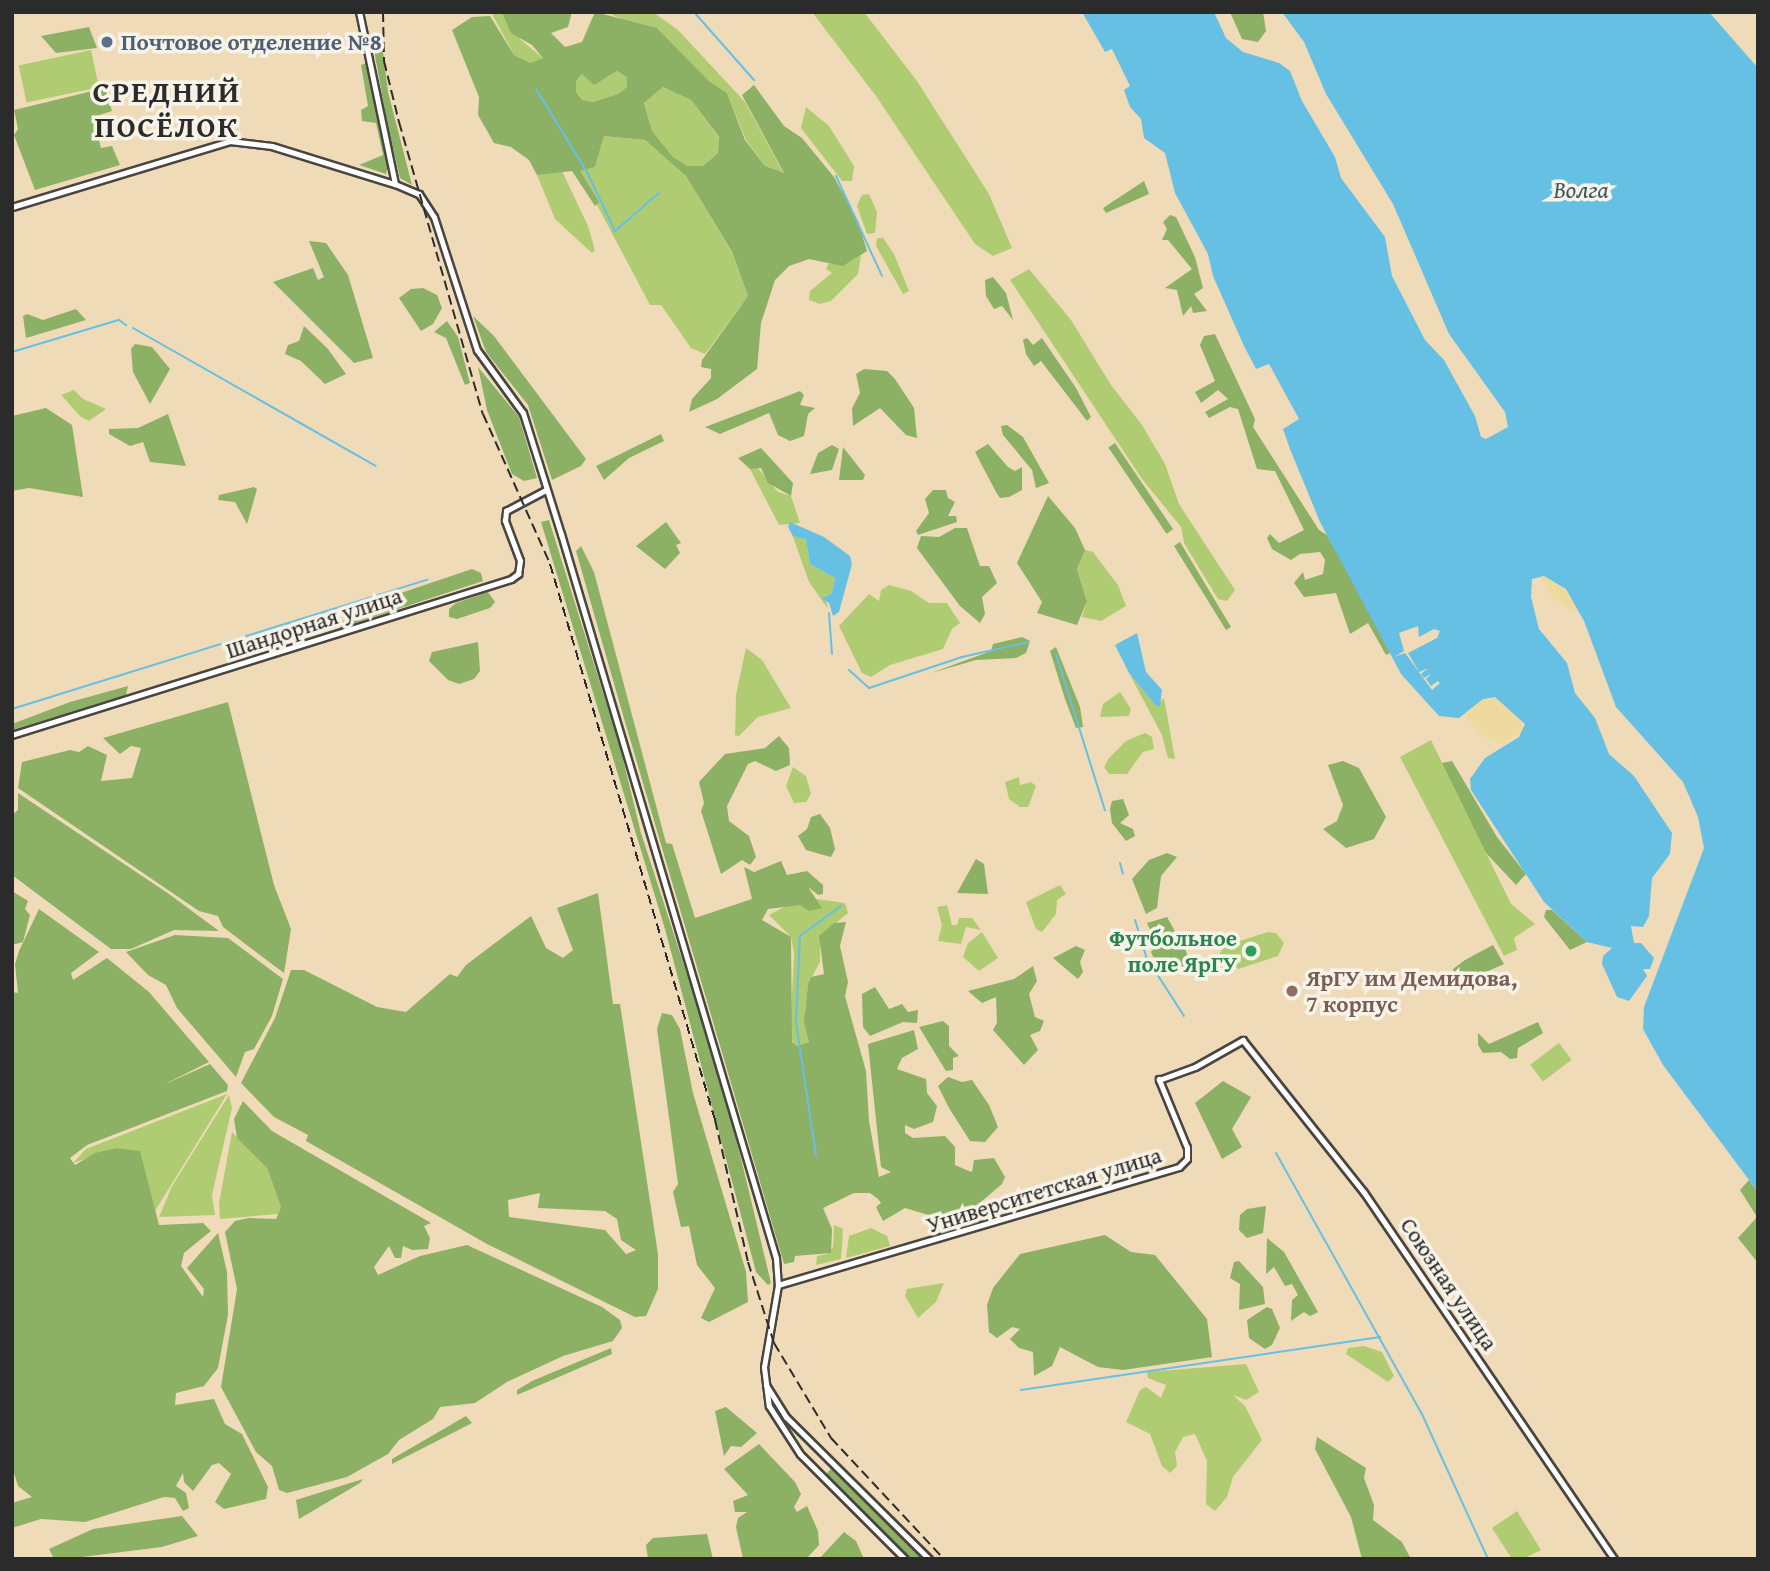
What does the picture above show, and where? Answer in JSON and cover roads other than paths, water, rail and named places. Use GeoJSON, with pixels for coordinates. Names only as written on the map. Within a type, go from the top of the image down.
{"type":"FeatureCollection","features":[{"type":"Feature","properties":{"kind":"main road"},"geometry":{"type":"LineString","coordinates":[[395,184],[419,194],[434,217],[477,351],[523,413],[722,1066],[776,1258],[778,1285],[766,1350],[765,1382],[769,1406],[786,1438],[905,1559]]}},
{"type":"Feature","properties":{"kind":"main road"},"geometry":{"type":"LineString","coordinates":[[765,1382],[798,1429],[929,1559]]}},
{"type":"Feature","properties":{"kind":"main road"},"geometry":{"type":"LineString","coordinates":[[786,1438],[798,1429]]}},
{"type":"Feature","properties":{"kind":"street"},"geometry":{"type":"LineString","coordinates":[[12,207],[214,144],[243,141],[265,144],[395,184],[359,12]]}},
{"type":"Feature","properties":{"kind":"street","name":"Шандорная улица"},"geometry":{"type":"LineString","coordinates":[[12,735],[511,579],[518,574],[520,561],[505,521],[506,511],[546,490]]}},
{"type":"Feature","properties":{"kind":"street","name":"Университетская улица"},"geometry":{"type":"LineString","coordinates":[[778,1285],[1179,1167],[1187,1158],[1187,1149],[1158,1080],[1195,1067],[1241,1040]]}},
{"type":"Feature","properties":{"kind":"street","name":"Союзная улица"},"geometry":{"type":"LineString","coordinates":[[1241,1040],[1364,1192],[1615,1559]]}},
{"type":"Feature","properties":{"kind":"water","name":"Волга"},"geometry":{"type":"Polygon","coordinates":[[[1082,12],[1214,12],[1226,38],[1243,52],[1279,63],[1290,71],[1302,101],[1335,157],[1341,178],[1385,237],[1392,276],[1425,340],[1444,360],[1475,416],[1481,437],[1486,439],[1508,427],[1505,412],[1449,334],[1393,204],[1326,94],[1304,42],[1282,12],[1709,12],[1758,68],[1758,1192],[1663,1065],[1643,1029],[1644,1007],[1704,848],[1698,817],[1683,782],[1616,707],[1584,621],[1566,589],[1544,576],[1532,579],[1531,597],[1539,629],[1567,663],[1575,693],[1595,718],[1609,754],[1634,776],[1672,833],[1670,854],[1652,878],[1649,916],[1643,927],[1631,926],[1634,943],[1641,943],[1654,958],[1650,969],[1643,969],[1647,976],[1629,1001],[1617,997],[1602,964],[1603,956],[1612,948],[1587,942],[1544,902],[1471,790],[1470,779],[1485,758],[1519,737],[1525,724],[1495,697],[1483,699],[1459,718],[1439,716],[1401,674],[1320,522],[1290,449],[1283,429],[1299,419],[1269,364],[1256,369],[1213,276],[1208,254],[1175,193],[1165,153],[1144,138],[1141,119],[1130,107],[1124,90],[1130,86],[1112,49],[1105,52],[1082,12]]]}},
{"type":"Feature","properties":{"kind":"water"},"geometry":{"type":"Polygon","coordinates":[[[790,522],[824,537],[850,556],[852,564],[839,612],[833,616],[829,603],[822,598],[832,593],[835,578],[810,564],[806,539],[793,536],[788,527],[790,522]]]}},
{"type":"Feature","properties":{"kind":"water"},"geometry":{"type":"Polygon","coordinates":[[[1137,633],[1146,672],[1162,690],[1160,706],[1156,706],[1129,673],[1115,645],[1137,633]]]}},
{"type":"Feature","properties":{"kind":"waterway"},"geometry":{"type":"LineString","coordinates":[[694,12],[754,80]]}},
{"type":"Feature","properties":{"kind":"waterway"},"geometry":{"type":"LineString","coordinates":[[536,89],[587,172],[615,231],[659,193]]}},
{"type":"Feature","properties":{"kind":"waterway"},"geometry":{"type":"LineString","coordinates":[[836,176],[882,276]]}},
{"type":"Feature","properties":{"kind":"waterway"},"geometry":{"type":"LineString","coordinates":[[12,352],[119,320],[126,325]]}},
{"type":"Feature","properties":{"kind":"waterway"},"geometry":{"type":"LineString","coordinates":[[133,328],[376,466]]}},
{"type":"Feature","properties":{"kind":"waterway"},"geometry":{"type":"LineString","coordinates":[[12,709],[427,580]]}},
{"type":"Feature","properties":{"kind":"waterway"},"geometry":{"type":"LineString","coordinates":[[829,613],[832,654]]}},
{"type":"Feature","properties":{"kind":"waterway"},"geometry":{"type":"LineString","coordinates":[[849,670],[869,688],[962,657],[1028,642]]}},
{"type":"Feature","properties":{"kind":"waterway"},"geometry":{"type":"LineString","coordinates":[[1056,654],[1105,810]]}},
{"type":"Feature","properties":{"kind":"waterway"},"geometry":{"type":"LineString","coordinates":[[1120,863],[1123,874]]}},
{"type":"Feature","properties":{"kind":"waterway"},"geometry":{"type":"LineString","coordinates":[[816,1155],[796,1023],[800,936],[841,906]]}},
{"type":"Feature","properties":{"kind":"waterway"},"geometry":{"type":"LineString","coordinates":[[1135,920],[1146,957],[1184,1016]]}},
{"type":"Feature","properties":{"kind":"waterway"},"geometry":{"type":"LineString","coordinates":[[1276,1153],[1421,1412],[1488,1559]]}},
{"type":"Feature","properties":{"kind":"waterway"},"geometry":{"type":"LineString","coordinates":[[1021,1390],[1380,1337]]}},
{"type":"Feature","properties":{"kind":"railway"},"geometry":{"type":"LineString","coordinates":[[383,12],[384,61],[399,122],[483,414],[550,564],[715,1120],[748,1262],[774,1343],[831,1438],[944,1559]]}},
{"type":"Feature","properties":{"kind":"place","name":"Почтовое отделение №8"},"geometry":{"type":"Point","coordinates":[107,42]}},
{"type":"Feature","properties":{"kind":"place","name":"Футбольное поле ЯрГУ"},"geometry":{"type":"Point","coordinates":[1251,951]}},
{"type":"Feature","properties":{"kind":"place","name":"ЯрГУ им Демидова, 7 корпус"},"geometry":{"type":"Point","coordinates":[1292,991]}},
{"type":"Feature","properties":{"kind":"district","name":"СРЕДНИЙ ПОСЁЛОК"},"geometry":{"type":"Point","coordinates":[167,108]}}]}
